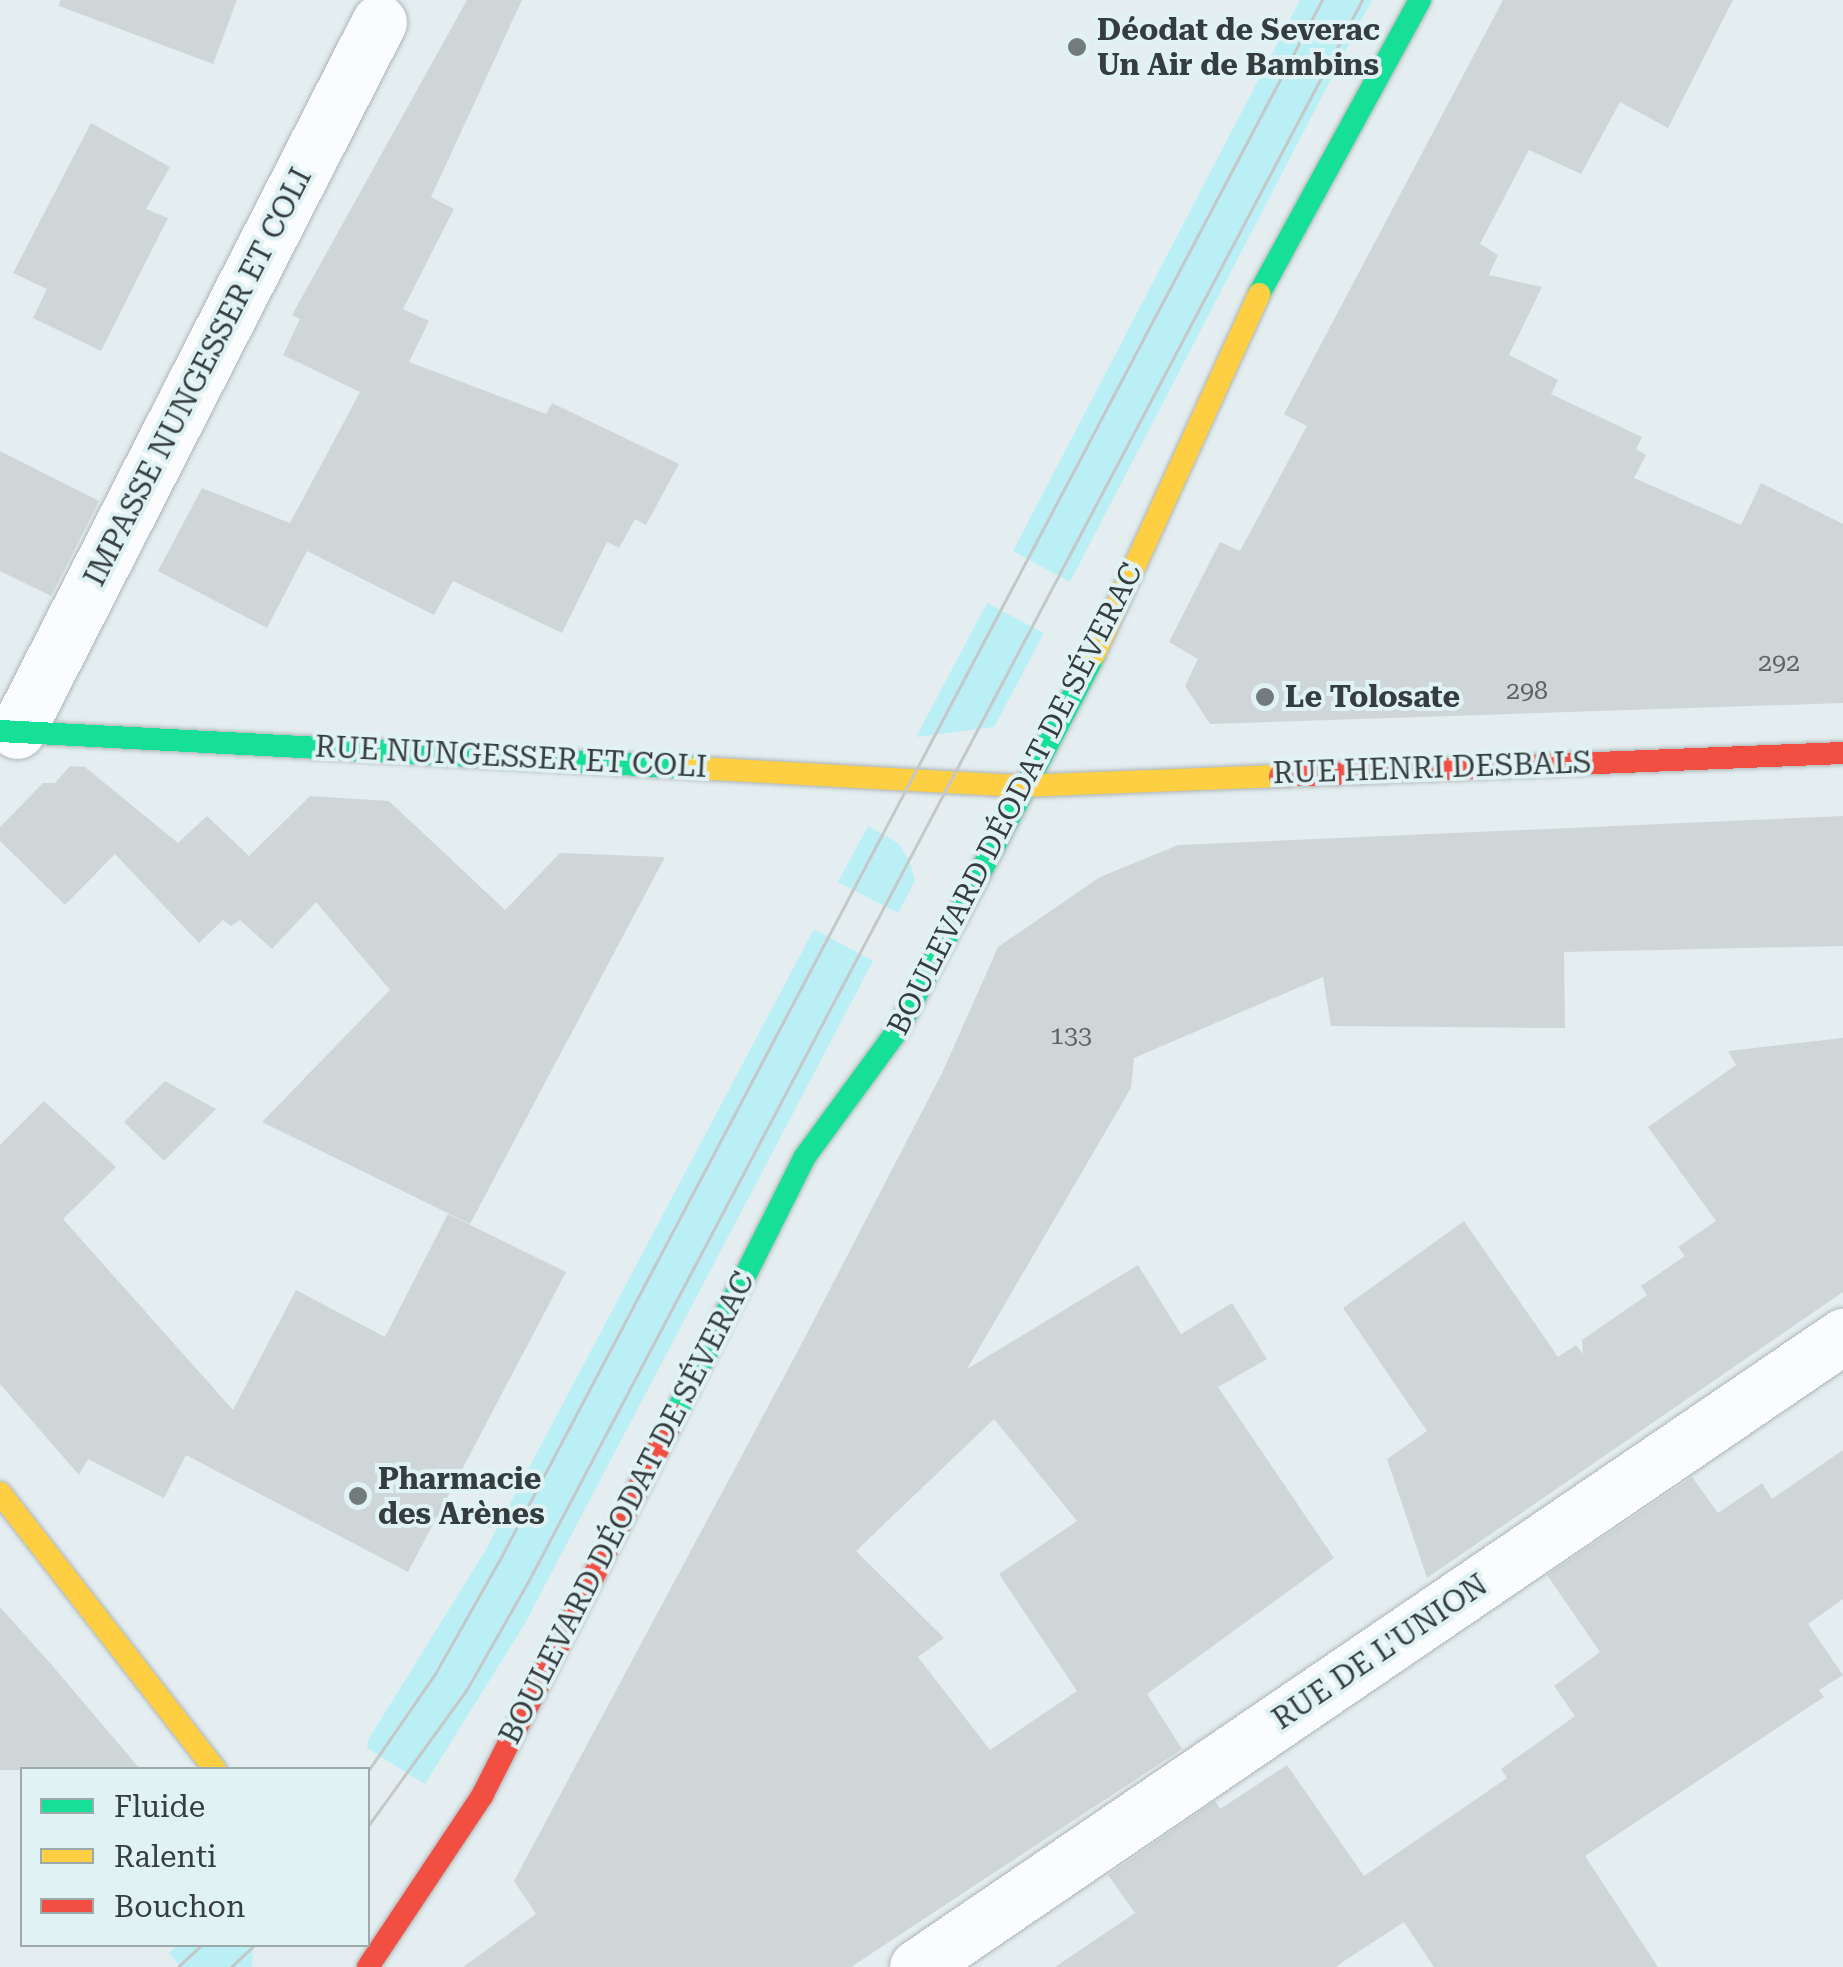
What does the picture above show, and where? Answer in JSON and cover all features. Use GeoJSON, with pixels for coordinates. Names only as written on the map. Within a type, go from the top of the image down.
{"type":"FeatureCollection","features":[{"type":"Feature","properties":{"kind":"main road","name":"BOULEVARD DÉODAT DE SÉVERAC"},"geometry":{"type":"LineString","coordinates":[[377,1955],[459,1838],[804,1158],[897,1031],[1021,786],[1106,635],[1238,333],[1420,0]]}},
{"type":"Feature","properties":{"kind":"main road","name":"RUE NUNGESSER ET COLI"},"geometry":{"type":"LineString","coordinates":[[8,731],[1021,786]]}},
{"type":"Feature","properties":{"kind":"main road","name":"RUE HENRI DESBALS"},"geometry":{"type":"LineString","coordinates":[[1021,786],[1843,752]]}},
{"type":"Feature","properties":{"kind":"main road"},"geometry":{"type":"LineString","coordinates":[[0,1493],[214,1767]]}},
{"type":"Feature","properties":{"kind":"street","name":"IMPASSE NUNGESSER ET COLI"},"geometry":{"type":"LineString","coordinates":[[8,731],[380,22]]}},
{"type":"Feature","properties":{"kind":"street","name":"RUE DE L'UNION"},"geometry":{"type":"LineString","coordinates":[[917,1967],[1843,1336]]}},
{"type":"Feature","properties":{"kind":"shaded area"},"geometry":{"type":"Polygon","coordinates":[[[1300,0],[1372,0],[1070,582],[1013,551],[1300,0]]]}},
{"type":"Feature","properties":{"kind":"shaded area"},"geometry":{"type":"Polygon","coordinates":[[[987,603],[1044,633],[994,727],[916,737],[987,603]]]}},
{"type":"Feature","properties":{"kind":"shaded area"},"geometry":{"type":"Polygon","coordinates":[[[868,826],[898,843],[909,859],[915,881],[898,913],[838,882],[868,826]]]}},
{"type":"Feature","properties":{"kind":"shaded area"},"geometry":{"type":"Polygon","coordinates":[[[814,929],[873,961],[524,1625],[425,1784],[367,1748],[368,1740],[484,1553],[814,929]]]}},
{"type":"Feature","properties":{"kind":"shaded area"},"geometry":{"type":"Polygon","coordinates":[[[176,1947],[253,1947],[252,1967],[181,1967],[169,1953],[176,1947]]]}},
{"type":"Feature","properties":{"kind":"building"},"geometry":{"type":"Polygon","coordinates":[[[60,0],[237,0],[213,64],[59,6],[60,0]]]}},
{"type":"Feature","properties":{"kind":"building"},"geometry":{"type":"Polygon","coordinates":[[[467,0],[522,0],[431,197],[454,209],[403,309],[429,321],[409,362],[546,414],[552,403],[679,464],[646,525],[635,519],[619,548],[607,542],[562,633],[453,581],[434,615],[307,551],[267,628],[158,571],[202,488],[290,523],[360,392],[283,355],[300,319],[292,315],[467,0]]]}},
{"type":"Feature","properties":{"kind":"building"},"geometry":{"type":"Polygon","coordinates":[[[1503,0],[1733,0],[1668,128],[1620,102],[1581,174],[1529,150],[1480,244],[1498,255],[1489,275],[1542,287],[1509,355],[1558,380],[1551,394],[1642,437],[1636,449],[1646,455],[1634,478],[1741,525],[1761,483],[1843,524],[1843,703],[1210,724],[1185,686],[1198,659],[1169,642],[1220,542],[1240,551],[1307,426],[1284,414],[1503,0]]]}},
{"type":"Feature","properties":{"kind":"building"},"geometry":{"type":"Polygon","coordinates":[[[91,123],[170,167],[146,209],[168,218],[101,351],[33,318],[47,289],[13,273],[91,123]]]}},
{"type":"Feature","properties":{"kind":"building"},"geometry":{"type":"Polygon","coordinates":[[[0,451],[99,501],[51,596],[0,571],[0,451]]]}},
{"type":"Feature","properties":{"kind":"building"},"geometry":{"type":"Polygon","coordinates":[[[70,766],[85,767],[178,843],[207,816],[249,856],[310,796],[389,801],[505,910],[560,853],[665,857],[470,1224],[262,1122],[390,990],[316,902],[272,949],[240,920],[231,926],[223,920],[199,943],[115,854],[65,905],[0,841],[0,827],[43,783],[55,783],[70,766]]]}},
{"type":"Feature","properties":{"kind":"building"},"geometry":{"type":"Polygon","coordinates":[[[1843,816],[1843,946],[1564,952],[1565,1028],[1331,1026],[1323,977],[1134,1058],[1131,1088],[967,1369],[1138,1265],[1181,1334],[1232,1303],[1267,1359],[1218,1387],[1334,1558],[1147,1694],[1182,1749],[851,1967],[463,1967],[536,1914],[514,1881],[942,1073],[998,947],[1100,877],[1178,845],[1843,816]],[[994,1419],[856,1551],[944,1638],[918,1657],[990,1750],[1077,1691],[999,1574],[1077,1521],[994,1419]]]}},
{"type":"Feature","properties":{"kind":"building"},"geometry":{"type":"Polygon","coordinates":[[[1843,1038],[1843,1292],[1427,1578],[1387,1459],[1427,1431],[1343,1308],[1464,1221],[1558,1357],[1576,1345],[1583,1354],[1582,1340],[1647,1295],[1641,1286],[1685,1256],[1678,1247],[1716,1221],[1648,1127],[1736,1065],[1728,1051],[1843,1038]]]}},
{"type":"Feature","properties":{"kind":"building"},"geometry":{"type":"Polygon","coordinates":[[[165,1081],[216,1109],[164,1161],[124,1122],[165,1081]]]}},
{"type":"Feature","properties":{"kind":"building"},"geometry":{"type":"Polygon","coordinates":[[[44,1101],[116,1167],[63,1219],[233,1410],[296,1290],[385,1337],[448,1214],[566,1272],[408,1572],[186,1455],[164,1498],[88,1459],[79,1475],[0,1384],[0,1145],[44,1101]]]}},
{"type":"Feature","properties":{"kind":"building"},"geometry":{"type":"Polygon","coordinates":[[[1843,1450],[1843,1599],[1808,1624],[1843,1675],[1819,1690],[1824,1697],[1585,1856],[1658,1967],[1434,1967],[1404,1922],[1335,1967],[1055,1967],[1135,1913],[1108,1875],[1215,1801],[1220,1809],[1287,1765],[1364,1876],[1507,1778],[1501,1769],[1575,1716],[1554,1686],[1600,1652],[1547,1575],[1692,1477],[1718,1513],[1762,1483],[1772,1499],[1843,1450]]]}},
{"type":"Feature","properties":{"kind":"building"},"geometry":{"type":"Polygon","coordinates":[[[0,1607],[138,1767],[0,1770],[0,1607]]]}},
{"type":"Feature","properties":{"kind":"tram line"},"geometry":{"type":"LineString","coordinates":[[370,1768],[435,1674],[499,1561],[1322,0]]}},
{"type":"Feature","properties":{"kind":"tram line"},"geometry":{"type":"LineString","coordinates":[[370,1823],[467,1689],[528,1582],[1362,0]]}},
{"type":"Feature","properties":{"kind":"tram line"},"geometry":{"type":"LineString","coordinates":[[178,1967],[200,1947]]}},
{"type":"Feature","properties":{"kind":"tram line"},"geometry":{"type":"LineString","coordinates":[[231,1967],[253,1947]]}},
{"type":"Feature","properties":{"kind":"traffic: fast"},"geometry":{"type":"LineString","coordinates":[[1259,294],[1420,0]]}},
{"type":"Feature","properties":{"kind":"traffic: fast"},"geometry":{"type":"LineString","coordinates":[[675,1415],[804,1158],[897,1031],[1094,655]]}},
{"type":"Feature","properties":{"kind":"traffic: fast"},"geometry":{"type":"LineString","coordinates":[[0,731],[696,768]]}},
{"type":"Feature","properties":{"kind":"traffic: slow"},"geometry":{"type":"LineString","coordinates":[[1094,655],[1259,294]]}},
{"type":"Feature","properties":{"kind":"traffic: slow"},"geometry":{"type":"LineString","coordinates":[[696,768],[1021,786],[1280,776]]}},
{"type":"Feature","properties":{"kind":"traffic: slow"},"geometry":{"type":"LineString","coordinates":[[0,1493],[214,1767]]}},
{"type":"Feature","properties":{"kind":"traffic: jam"},"geometry":{"type":"LineString","coordinates":[[1280,776],[1843,753]]}},
{"type":"Feature","properties":{"kind":"traffic: jam"},"geometry":{"type":"LineString","coordinates":[[368,1967],[482,1796],[675,1415]]}},
{"type":"Feature","properties":{"kind":"place","name":"Déodat de Severac Un Air de Bambins"},"geometry":{"type":"Point","coordinates":[1077,47]}},
{"type":"Feature","properties":{"kind":"place","name":"Le Tolosate"},"geometry":{"type":"Point","coordinates":[1265,697]}},
{"type":"Feature","properties":{"kind":"place","name":"Pharmacie des Arènes"},"geometry":{"type":"Point","coordinates":[358,1496]}}]}
